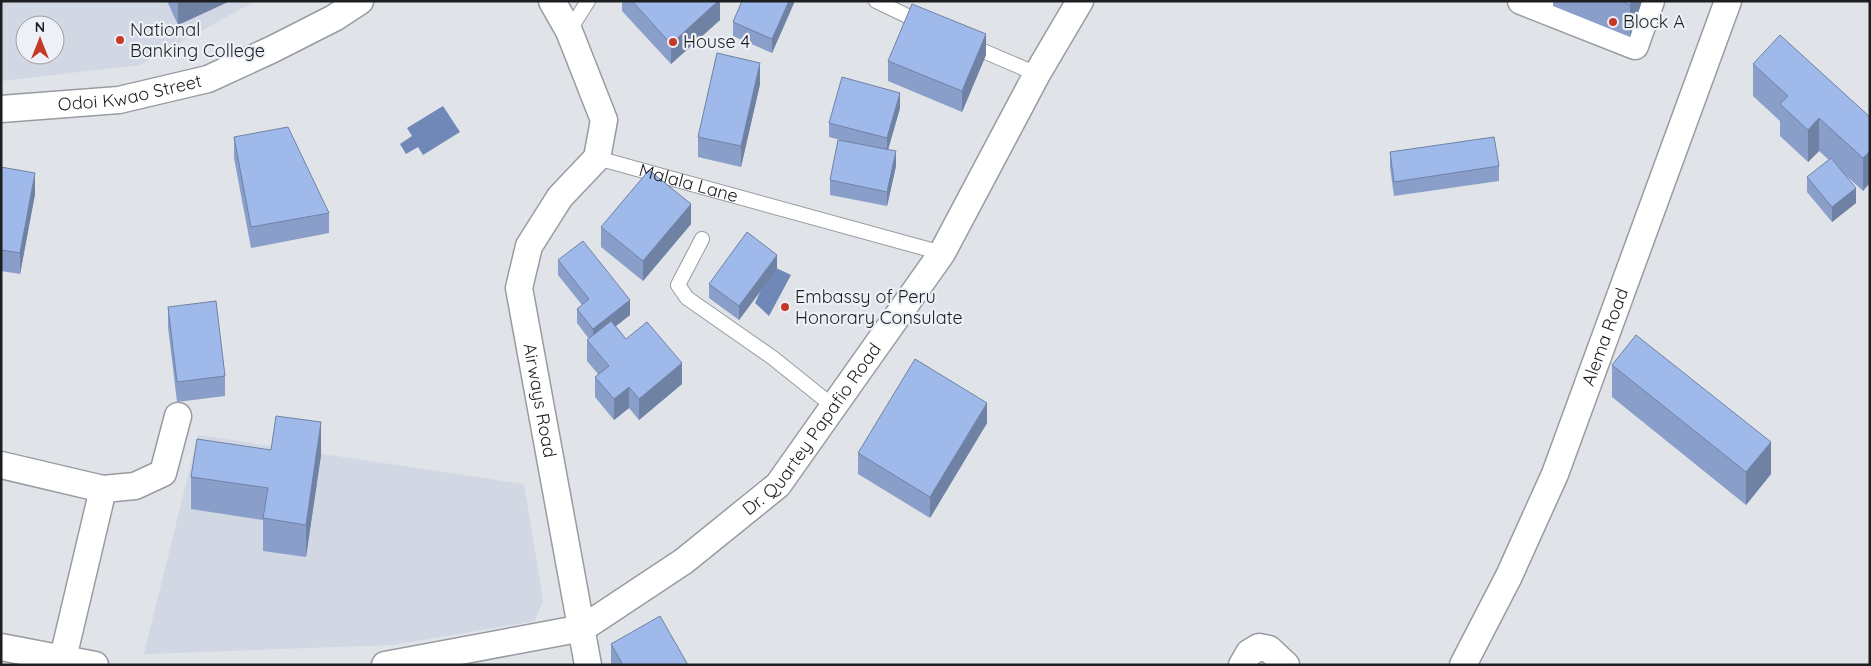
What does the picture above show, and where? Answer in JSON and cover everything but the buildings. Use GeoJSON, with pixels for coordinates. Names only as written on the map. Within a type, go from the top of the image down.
{"type":"FeatureCollection","features":[{"type":"Feature","properties":{"kind":"street","name":"Odoi Kwao Street"},"geometry":{"type":"LineString","coordinates":[[1,109],[119,100],[208,79],[325,22],[360,1]]}},
{"type":"Feature","properties":{"kind":"street"},"geometry":{"type":"LineString","coordinates":[[552,1],[569,31],[604,120],[597,158]]}},
{"type":"Feature","properties":{"kind":"street","name":"Dr. Quartey Papafio Road"},"geometry":{"type":"LineString","coordinates":[[385,665],[583,628],[684,562],[778,485],[942,252],[1038,74],[1080,1]]}},
{"type":"Feature","properties":{"kind":"street"},"geometry":{"type":"LineString","coordinates":[[1521,1],[1635,46],[1651,1]]}},
{"type":"Feature","properties":{"kind":"street","name":"Alema Road"},"geometry":{"type":"LineString","coordinates":[[1463,665],[1509,576],[1554,474],[1728,1]]}},
{"type":"Feature","properties":{"kind":"street","name":"Airways Road"},"geometry":{"type":"LineString","coordinates":[[588,665],[583,628],[519,288],[530,246],[560,197],[597,158]]}},
{"type":"Feature","properties":{"kind":"street"},"geometry":{"type":"LineString","coordinates":[[1,465],[103,489],[136,486],[163,473],[178,416]]}},
{"type":"Feature","properties":{"kind":"street"},"geometry":{"type":"LineString","coordinates":[[63,658],[103,489]]}},
{"type":"Feature","properties":{"kind":"street"},"geometry":{"type":"LineString","coordinates":[[1,646],[95,665]]}},
{"type":"Feature","properties":{"kind":"street"},"geometry":{"type":"LineString","coordinates":[[1242,665],[1249,653],[1258,647],[1269,649],[1286,665]]}},
{"type":"Feature","properties":{"kind":"lane"},"geometry":{"type":"LineString","coordinates":[[569,31],[588,1]]}},
{"type":"Feature","properties":{"kind":"lane"},"geometry":{"type":"LineString","coordinates":[[876,1],[937,30]]}},
{"type":"Feature","properties":{"kind":"lane"},"geometry":{"type":"LineString","coordinates":[[954,38],[998,59],[1038,74]]}},
{"type":"Feature","properties":{"kind":"lane","name":"Malala Lane"},"geometry":{"type":"LineString","coordinates":[[597,158],[942,252]]}},
{"type":"Feature","properties":{"kind":"lane"},"geometry":{"type":"LineString","coordinates":[[702,239],[678,285],[687,298],[773,358],[834,407]]}},
{"type":"Feature","properties":{"kind":"shaded area","name":"National Banking College"},"geometry":{"type":"Polygon","coordinates":[[[1,1],[255,1],[140,65],[1,81],[1,1]]]}},
{"type":"Feature","properties":{"kind":"shaded area"},"geometry":{"type":"Polygon","coordinates":[[[198,435],[524,484],[543,600],[535,621],[392,645],[144,654],[198,435]]]}},
{"type":"Feature","properties":{"kind":"water"},"geometry":{"type":"Polygon","coordinates":[[[443,106],[460,132],[423,155],[418,147],[406,154],[400,144],[412,136],[407,128],[443,106]]]}},
{"type":"Feature","properties":{"kind":"water"},"geometry":{"type":"Polygon","coordinates":[[[772,266],[791,275],[769,316],[755,303],[772,266]]]}},
{"type":"Feature","properties":{"kind":"place","name":"Block A"},"geometry":{"type":"Point","coordinates":[1613,22]}},
{"type":"Feature","properties":{"kind":"place","name":"National Banking College"},"geometry":{"type":"Point","coordinates":[120,40]}},
{"type":"Feature","properties":{"kind":"place","name":"House 4"},"geometry":{"type":"Point","coordinates":[673,42]}},
{"type":"Feature","properties":{"kind":"place","name":"Embassy of Peru Honorary Consulate"},"geometry":{"type":"Point","coordinates":[785,307]}}]}
